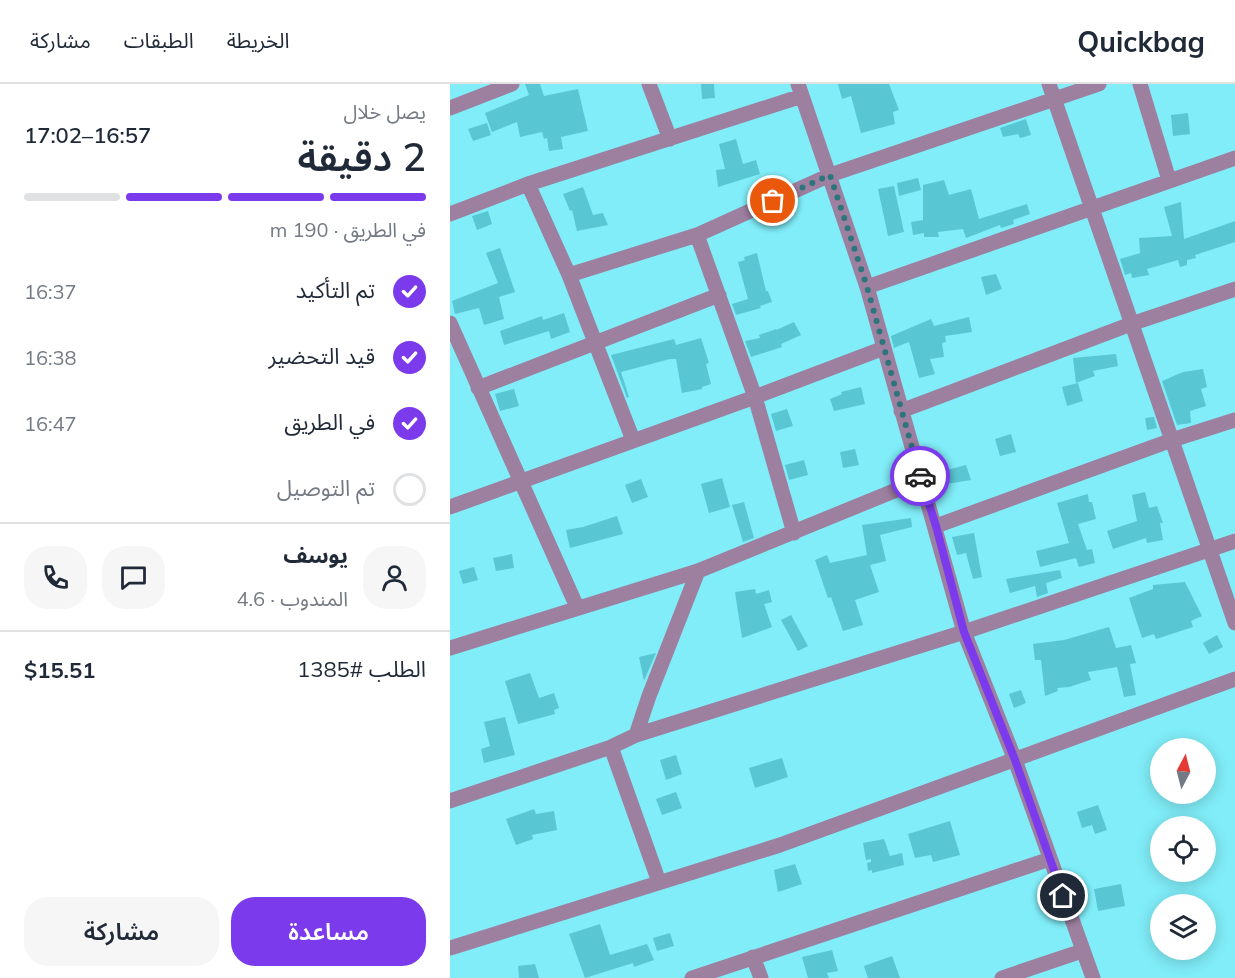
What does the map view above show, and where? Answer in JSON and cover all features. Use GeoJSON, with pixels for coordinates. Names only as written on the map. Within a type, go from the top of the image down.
{"type":"FeatureCollection","features":[{"type":"Feature","properties":{"kind":"street"},"geometry":{"type":"LineString","coordinates":[[649,84],[670,139]]}},
{"type":"Feature","properties":{"kind":"street"},"geometry":{"type":"LineString","coordinates":[[569,275],[697,235],[830,175],[1051,91],[1099,84]]}},
{"type":"Feature","properties":{"kind":"street"},"geometry":{"type":"LineString","coordinates":[[1140,84],[1169,180]]}},
{"type":"Feature","properties":{"kind":"street"},"geometry":{"type":"LineString","coordinates":[[450,108],[505,85]]}},
{"type":"Feature","properties":{"kind":"street"},"geometry":{"type":"LineString","coordinates":[[450,214],[528,184],[670,139],[800,90],[867,287],[964,632],[1015,760],[1093,978]]}},
{"type":"Feature","properties":{"kind":"street"},"geometry":{"type":"LineString","coordinates":[[1051,91],[1235,623]]}},
{"type":"Feature","properties":{"kind":"street"},"geometry":{"type":"LineString","coordinates":[[867,287],[1235,158]]}},
{"type":"Feature","properties":{"kind":"street"},"geometry":{"type":"LineString","coordinates":[[528,184],[569,275],[633,440]]}},
{"type":"Feature","properties":{"kind":"street"},"geometry":{"type":"LineString","coordinates":[[697,235],[755,397],[794,533]]}},
{"type":"Feature","properties":{"kind":"street"},"geometry":{"type":"LineString","coordinates":[[901,411],[1131,324],[1235,289]]}},
{"type":"Feature","properties":{"kind":"street"},"geometry":{"type":"LineString","coordinates":[[478,388],[719,295]]}},
{"type":"Feature","properties":{"kind":"street"},"geometry":{"type":"LineString","coordinates":[[450,323],[577,607]]}},
{"type":"Feature","properties":{"kind":"street"},"geometry":{"type":"LineString","coordinates":[[450,507],[884,348]]}},
{"type":"Feature","properties":{"kind":"street"},"geometry":{"type":"LineString","coordinates":[[936,526],[1172,440],[1235,420]]}},
{"type":"Feature","properties":{"kind":"street"},"geometry":{"type":"LineString","coordinates":[[450,648],[698,571],[921,480]]}},
{"type":"Feature","properties":{"kind":"street"},"geometry":{"type":"LineString","coordinates":[[450,801],[611,747],[636,735],[964,632],[1235,541]]}},
{"type":"Feature","properties":{"kind":"street"},"geometry":{"type":"LineString","coordinates":[[636,735],[698,571]]}},
{"type":"Feature","properties":{"kind":"street"},"geometry":{"type":"LineString","coordinates":[[450,948],[780,845],[1235,679]]}},
{"type":"Feature","properties":{"kind":"street"},"geometry":{"type":"LineString","coordinates":[[611,747],[659,882]]}},
{"type":"Feature","properties":{"kind":"street"},"geometry":{"type":"LineString","coordinates":[[692,978],[1050,860]]}},
{"type":"Feature","properties":{"kind":"street"},"geometry":{"type":"LineString","coordinates":[[1002,978],[1082,951]]}},
{"type":"Feature","properties":{"kind":"street"},"geometry":{"type":"LineString","coordinates":[[753,957],[762,978]]}},
{"type":"Feature","properties":{"kind":"building"},"geometry":{"type":"Polygon","coordinates":[[[525,84],[540,84],[544,96],[578,89],[588,131],[561,137],[563,149],[549,151],[547,138],[544,139],[542,132],[520,137],[517,122],[492,132],[485,113],[529,95],[525,84]]]}},
{"type":"Feature","properties":{"kind":"building"},"geometry":{"type":"Polygon","coordinates":[[[701,84],[714,84],[715,98],[702,99],[701,84]]]}},
{"type":"Feature","properties":{"kind":"building"},"geometry":{"type":"Polygon","coordinates":[[[838,84],[889,84],[899,110],[893,112],[895,124],[861,133],[851,96],[842,99],[838,84]]]}},
{"type":"Feature","properties":{"kind":"building"},"geometry":{"type":"Polygon","coordinates":[[[1188,113],[1190,134],[1173,136],[1171,115],[1188,113]]]}},
{"type":"Feature","properties":{"kind":"building"},"geometry":{"type":"Polygon","coordinates":[[[1026,119],[1031,135],[1020,138],[1018,134],[1003,137],[1000,128],[1026,119]]]}},
{"type":"Feature","properties":{"kind":"building"},"geometry":{"type":"Polygon","coordinates":[[[487,123],[491,135],[473,141],[468,129],[487,123]]]}},
{"type":"Feature","properties":{"kind":"building"},"geometry":{"type":"Polygon","coordinates":[[[736,139],[743,164],[756,160],[760,174],[718,187],[716,170],[725,169],[719,144],[736,139]]]}},
{"type":"Feature","properties":{"kind":"building"},"geometry":{"type":"Polygon","coordinates":[[[918,178],[921,190],[899,196],[897,183],[918,178]]]}},
{"type":"Feature","properties":{"kind":"building"},"geometry":{"type":"Polygon","coordinates":[[[944,180],[949,195],[971,189],[979,219],[1027,204],[1030,214],[1013,220],[1014,224],[1001,228],[1000,225],[966,238],[963,229],[938,232],[939,237],[924,237],[924,233],[913,235],[911,222],[923,220],[923,185],[944,180]]]}},
{"type":"Feature","properties":{"kind":"building"},"geometry":{"type":"Polygon","coordinates":[[[894,186],[904,232],[888,236],[878,189],[894,186]]]}},
{"type":"Feature","properties":{"kind":"building"},"geometry":{"type":"Polygon","coordinates":[[[583,187],[593,215],[603,213],[608,225],[577,231],[572,210],[570,211],[563,194],[583,187]]]}},
{"type":"Feature","properties":{"kind":"building"},"geometry":{"type":"Polygon","coordinates":[[[1181,202],[1184,239],[1235,221],[1235,242],[1195,255],[1196,258],[1187,260],[1187,265],[1180,267],[1178,260],[1147,269],[1149,275],[1132,278],[1131,273],[1125,275],[1120,259],[1140,253],[1139,238],[1172,236],[1164,207],[1181,202]]]}},
{"type":"Feature","properties":{"kind":"building"},"geometry":{"type":"Polygon","coordinates":[[[488,211],[492,224],[477,230],[472,216],[488,211]]]}},
{"type":"Feature","properties":{"kind":"building"},"geometry":{"type":"Polygon","coordinates":[[[500,248],[515,292],[499,297],[504,319],[484,325],[479,308],[455,314],[452,301],[498,283],[486,253],[500,248]]]}},
{"type":"Feature","properties":{"kind":"building"},"geometry":{"type":"Polygon","coordinates":[[[757,253],[766,291],[772,302],[760,306],[761,308],[736,315],[732,304],[748,299],[738,262],[745,260],[744,257],[757,253]]]}},
{"type":"Feature","properties":{"kind":"building"},"geometry":{"type":"Polygon","coordinates":[[[996,274],[1002,289],[986,295],[981,277],[996,274]]]}},
{"type":"Feature","properties":{"kind":"building"},"geometry":{"type":"Polygon","coordinates":[[[564,313],[570,332],[551,339],[549,331],[504,345],[500,331],[542,316],[543,320],[564,313]]]}},
{"type":"Feature","properties":{"kind":"building"},"geometry":{"type":"Polygon","coordinates":[[[969,317],[972,332],[945,336],[946,342],[942,343],[944,357],[930,359],[935,374],[919,378],[909,342],[894,348],[891,336],[931,319],[934,326],[969,317]]]}},
{"type":"Feature","properties":{"kind":"building"},"geometry":{"type":"Polygon","coordinates":[[[794,322],[801,335],[781,344],[782,347],[751,357],[745,341],[760,338],[759,335],[794,322]]]}},
{"type":"Feature","properties":{"kind":"building"},"geometry":{"type":"Polygon","coordinates":[[[701,338],[709,363],[706,364],[711,384],[702,389],[682,393],[676,359],[670,359],[621,372],[629,397],[627,398],[611,355],[674,339],[676,345],[701,338]]]}},
{"type":"Feature","properties":{"kind":"building"},"geometry":{"type":"Polygon","coordinates":[[[1116,354],[1118,366],[1093,371],[1095,376],[1076,383],[1073,358],[1116,354]]]}},
{"type":"Feature","properties":{"kind":"building"},"geometry":{"type":"Polygon","coordinates":[[[1203,369],[1207,387],[1201,389],[1206,406],[1190,411],[1191,423],[1177,425],[1162,381],[1183,372],[1203,369]]]}},
{"type":"Feature","properties":{"kind":"building"},"geometry":{"type":"Polygon","coordinates":[[[1078,383],[1083,401],[1067,406],[1062,387],[1078,383]]]}},
{"type":"Feature","properties":{"kind":"building"},"geometry":{"type":"Polygon","coordinates":[[[861,387],[865,404],[834,411],[830,399],[842,394],[841,392],[861,387]]]}},
{"type":"Feature","properties":{"kind":"building"},"geometry":{"type":"Polygon","coordinates":[[[514,389],[519,406],[500,411],[495,394],[514,389]]]}},
{"type":"Feature","properties":{"kind":"building"},"geometry":{"type":"Polygon","coordinates":[[[787,409],[793,426],[776,431],[771,414],[787,409]]]}},
{"type":"Feature","properties":{"kind":"building"},"geometry":{"type":"Polygon","coordinates":[[[1154,417],[1157,428],[1147,430],[1145,418],[1154,417]]]}},
{"type":"Feature","properties":{"kind":"building"},"geometry":{"type":"Polygon","coordinates":[[[1011,434],[1016,452],[1000,456],[995,439],[1011,434]]]}},
{"type":"Feature","properties":{"kind":"building"},"geometry":{"type":"Polygon","coordinates":[[[855,449],[859,465],[843,468],[840,452],[855,449]]]}},
{"type":"Feature","properties":{"kind":"building"},"geometry":{"type":"Polygon","coordinates":[[[804,460],[808,475],[789,480],[785,465],[804,460]]]}},
{"type":"Feature","properties":{"kind":"building"},"geometry":{"type":"Polygon","coordinates":[[[966,465],[971,480],[934,486],[932,474],[966,465]]]}},
{"type":"Feature","properties":{"kind":"building"},"geometry":{"type":"Polygon","coordinates":[[[722,478],[730,507],[709,513],[701,484],[722,478]]]}},
{"type":"Feature","properties":{"kind":"building"},"geometry":{"type":"Polygon","coordinates":[[[641,479],[648,497],[632,503],[625,485],[641,479]]]}},
{"type":"Feature","properties":{"kind":"building"},"geometry":{"type":"Polygon","coordinates":[[[1145,492],[1149,508],[1157,506],[1163,523],[1160,523],[1163,540],[1147,543],[1146,538],[1113,549],[1107,531],[1137,521],[1132,495],[1145,492]]]}},
{"type":"Feature","properties":{"kind":"building"},"geometry":{"type":"Polygon","coordinates":[[[1088,494],[1096,519],[1078,524],[1087,550],[1092,549],[1095,563],[1079,567],[1076,558],[1040,567],[1036,551],[1069,543],[1057,503],[1088,494]]]}},
{"type":"Feature","properties":{"kind":"building"},"geometry":{"type":"Polygon","coordinates":[[[744,502],[754,538],[743,542],[732,505],[744,502]]]}},
{"type":"Feature","properties":{"kind":"building"},"geometry":{"type":"Polygon","coordinates":[[[617,516],[623,534],[570,548],[566,530],[617,516]]]}},
{"type":"Feature","properties":{"kind":"building"},"geometry":{"type":"Polygon","coordinates":[[[911,518],[912,527],[880,535],[886,561],[870,565],[879,592],[855,600],[863,625],[843,631],[831,597],[828,598],[815,560],[827,555],[830,563],[867,555],[862,525],[911,518]]]}},
{"type":"Feature","properties":{"kind":"building"},"geometry":{"type":"Polygon","coordinates":[[[974,533],[982,577],[973,579],[966,553],[957,555],[952,537],[974,533]]]}},
{"type":"Feature","properties":{"kind":"building"},"geometry":{"type":"Polygon","coordinates":[[[512,554],[514,568],[496,571],[493,558],[512,554]]]}},
{"type":"Feature","properties":{"kind":"building"},"geometry":{"type":"Polygon","coordinates":[[[474,567],[478,580],[463,584],[459,571],[474,567]]]}},
{"type":"Feature","properties":{"kind":"building"},"geometry":{"type":"Polygon","coordinates":[[[1060,570],[1062,578],[1046,583],[1048,593],[1037,597],[1035,586],[1010,593],[1006,579],[1060,570]]]}},
{"type":"Feature","properties":{"kind":"building"},"geometry":{"type":"Polygon","coordinates":[[[1185,582],[1202,616],[1191,621],[1193,627],[1156,639],[1154,634],[1142,638],[1129,598],[1153,589],[1153,585],[1185,582]]]}},
{"type":"Feature","properties":{"kind":"building"},"geometry":{"type":"Polygon","coordinates":[[[755,589],[756,594],[769,590],[772,602],[764,604],[772,627],[742,638],[735,592],[755,589]]]}},
{"type":"Feature","properties":{"kind":"building"},"geometry":{"type":"Polygon","coordinates":[[[791,615],[808,646],[798,651],[781,620],[791,615]]]}},
{"type":"Feature","properties":{"kind":"building"},"geometry":{"type":"Polygon","coordinates":[[[1109,627],[1116,648],[1131,645],[1136,663],[1130,664],[1136,695],[1124,697],[1117,667],[1088,672],[1091,680],[1057,688],[1058,691],[1045,696],[1041,660],[1035,660],[1033,644],[1064,640],[1109,627]]]}},
{"type":"Feature","properties":{"kind":"building"},"geometry":{"type":"Polygon","coordinates":[[[1217,635],[1223,647],[1209,654],[1203,643],[1217,635]]]}},
{"type":"Feature","properties":{"kind":"building"},"geometry":{"type":"Polygon","coordinates":[[[656,653],[644,681],[639,657],[656,653]]]}},
{"type":"Feature","properties":{"kind":"building"},"geometry":{"type":"Polygon","coordinates":[[[530,673],[539,698],[554,693],[559,708],[554,710],[555,714],[518,724],[505,681],[530,673]]]}},
{"type":"Feature","properties":{"kind":"building"},"geometry":{"type":"Polygon","coordinates":[[[1021,690],[1026,703],[1014,708],[1009,694],[1021,690]]]}},
{"type":"Feature","properties":{"kind":"building"},"geometry":{"type":"Polygon","coordinates":[[[505,717],[515,755],[484,763],[481,749],[490,746],[484,722],[505,717]]]}},
{"type":"Feature","properties":{"kind":"building"},"geometry":{"type":"Polygon","coordinates":[[[676,755],[682,774],[666,780],[660,760],[676,755]]]}},
{"type":"Feature","properties":{"kind":"building"},"geometry":{"type":"Polygon","coordinates":[[[782,758],[788,777],[755,788],[749,768],[782,758]]]}},
{"type":"Feature","properties":{"kind":"building"},"geometry":{"type":"Polygon","coordinates":[[[676,792],[682,808],[662,815],[656,799],[676,792]]]}},
{"type":"Feature","properties":{"kind":"building"},"geometry":{"type":"Polygon","coordinates":[[[1098,805],[1107,830],[1095,834],[1092,825],[1082,828],[1077,812],[1098,805]]]}},
{"type":"Feature","properties":{"kind":"building"},"geometry":{"type":"Polygon","coordinates":[[[534,809],[536,814],[554,811],[557,830],[532,835],[533,839],[516,845],[506,819],[534,809]]]}},
{"type":"Feature","properties":{"kind":"building"},"geometry":{"type":"Polygon","coordinates":[[[950,821],[960,855],[933,862],[931,855],[915,858],[908,834],[950,821]]]}},
{"type":"Feature","properties":{"kind":"building"},"geometry":{"type":"Polygon","coordinates":[[[884,839],[890,856],[902,853],[904,865],[872,873],[872,870],[868,871],[867,863],[871,862],[871,859],[866,860],[863,843],[884,839]]]}},
{"type":"Feature","properties":{"kind":"building"},"geometry":{"type":"Polygon","coordinates":[[[795,864],[802,884],[778,892],[774,870],[795,864]]]}},
{"type":"Feature","properties":{"kind":"building"},"geometry":{"type":"Polygon","coordinates":[[[1121,884],[1125,906],[1098,911],[1094,889],[1121,884]]]}},
{"type":"Feature","properties":{"kind":"building"},"geometry":{"type":"Polygon","coordinates":[[[600,924],[610,955],[647,944],[654,960],[634,967],[633,963],[585,978],[569,934],[600,924]]]}},
{"type":"Feature","properties":{"kind":"building"},"geometry":{"type":"Polygon","coordinates":[[[670,933],[674,946],[657,951],[653,938],[670,933]]]}},
{"type":"Feature","properties":{"kind":"building"},"geometry":{"type":"Polygon","coordinates":[[[832,950],[838,971],[827,973],[829,978],[808,978],[802,957],[832,950]]]}},
{"type":"Feature","properties":{"kind":"building"},"geometry":{"type":"Polygon","coordinates":[[[892,956],[900,978],[868,978],[864,966],[892,956]]]}},
{"type":"Feature","properties":{"kind":"building"},"geometry":{"type":"Polygon","coordinates":[[[535,964],[539,978],[519,978],[518,966],[535,964]]]}},
{"type":"Feature","properties":{"kind":"way so far"},"geometry":{"type":"LineString","coordinates":[[773,201],[830,175],[867,287],[920,476]]}},
{"type":"Feature","properties":{"kind":"route"},"geometry":{"type":"LineString","coordinates":[[920,476],[936,526],[964,632],[1015,760],[1063,896]]}}]}
